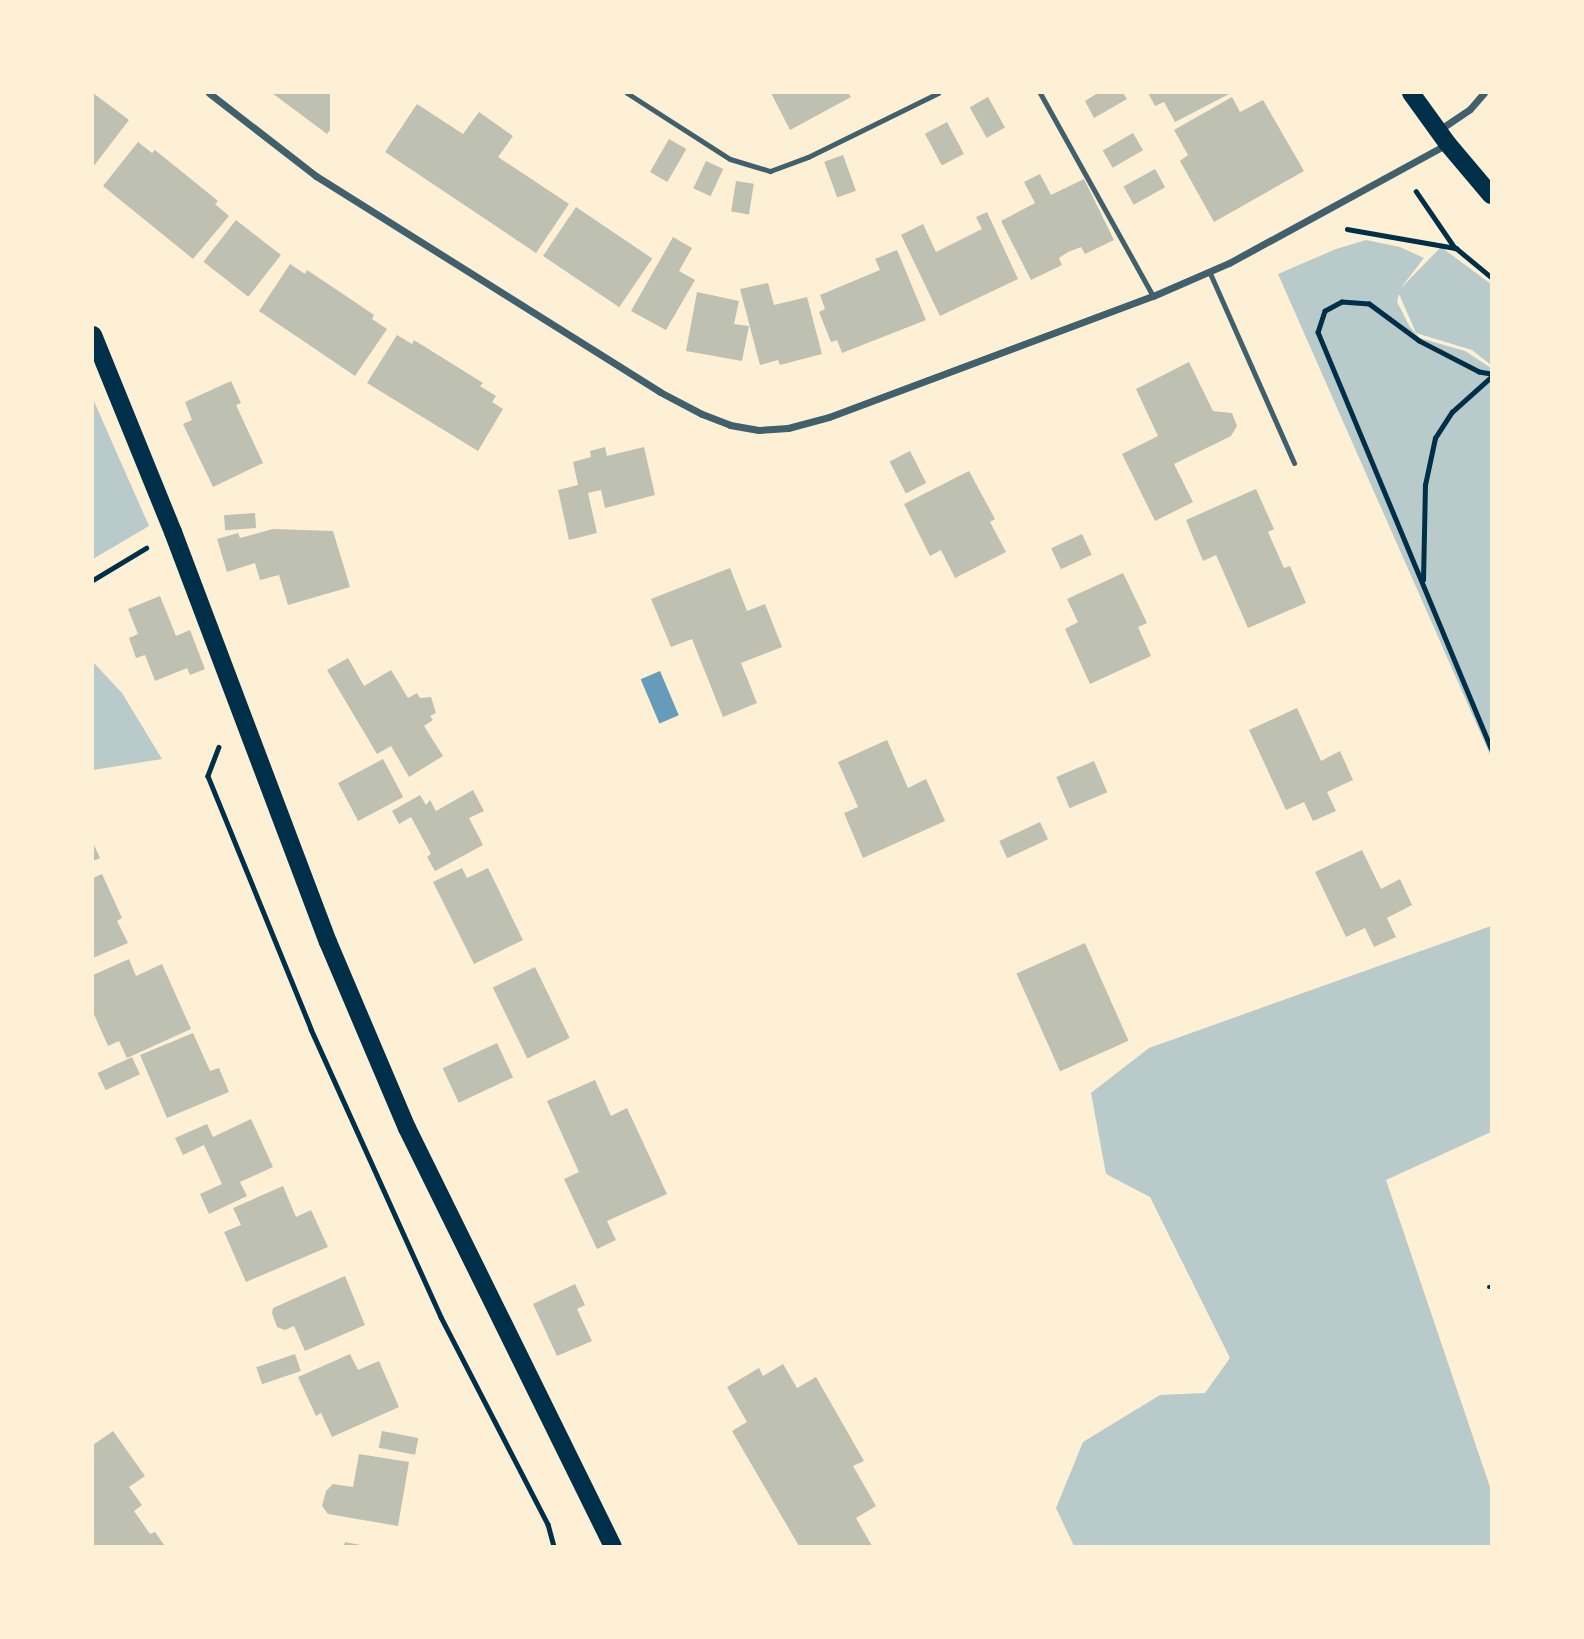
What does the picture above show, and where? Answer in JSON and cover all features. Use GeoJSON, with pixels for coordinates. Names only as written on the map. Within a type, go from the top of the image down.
{"type":"FeatureCollection","features":[{"type":"Feature","properties":{"kind":"main road"},"geometry":{"type":"LineString","coordinates":[[1411,93],[1491,195]]}},
{"type":"Feature","properties":{"kind":"main road"},"geometry":{"type":"LineString","coordinates":[[93,335],[238,701],[328,942],[407,1128],[613,1546]]}},
{"type":"Feature","properties":{"kind":"street"},"geometry":{"type":"LineString","coordinates":[[209,93],[316,176],[660,392],[730,425],[759,430],[788,428],[829,417],[1153,296],[1209,271],[1401,170],[1443,137],[1484,93]]}},
{"type":"Feature","properties":{"kind":"lane"},"geometry":{"type":"LineString","coordinates":[[627,93],[730,159],[770,171],[808,157],[939,93]]}},
{"type":"Feature","properties":{"kind":"lane"},"geometry":{"type":"LineString","coordinates":[[1040,93],[1153,296]]}},
{"type":"Feature","properties":{"kind":"lane"},"geometry":{"type":"LineString","coordinates":[[1209,271],[1294,463]]}},
{"type":"Feature","properties":{"kind":"path"},"geometry":{"type":"LineString","coordinates":[[1401,170],[1456,248],[1491,276]]}},
{"type":"Feature","properties":{"kind":"path"},"geometry":{"type":"LineString","coordinates":[[1313,217],[1354,232],[1389,234],[1456,248]]}},
{"type":"Feature","properties":{"kind":"path"},"geometry":{"type":"LineString","coordinates":[[1423,585],[1425,485],[1435,438],[1452,412],[1491,376],[1419,341],[1368,304],[1342,302],[1325,311],[1318,332],[1423,585],[1491,748]]}},
{"type":"Feature","properties":{"kind":"path"},"geometry":{"type":"LineString","coordinates":[[93,580],[150,546]]}},
{"type":"Feature","properties":{"kind":"path"},"geometry":{"type":"LineString","coordinates":[[238,701],[208,776],[317,1042],[441,1317],[548,1524],[554,1546]]}},
{"type":"Feature","properties":{"kind":"shaded area"},"geometry":{"type":"Polygon","coordinates":[[[1366,240],[1400,247],[1424,258],[1400,289],[1441,247],[1491,284],[1491,365],[1472,350],[1416,333],[1399,294],[1397,302],[1410,327],[1420,338],[1465,351],[1491,368],[1491,757],[1278,274],[1336,249],[1366,240]]]}},
{"type":"Feature","properties":{"kind":"shaded area"},"geometry":{"type":"Polygon","coordinates":[[[93,399],[149,526],[93,559],[93,399]]]}},
{"type":"Feature","properties":{"kind":"shaded area"},"geometry":{"type":"Polygon","coordinates":[[[93,662],[122,693],[162,759],[93,770],[93,662]]]}},
{"type":"Feature","properties":{"kind":"shaded area"},"geometry":{"type":"Polygon","coordinates":[[[1491,926],[1491,1132],[1386,1180],[1491,1490],[1491,1546],[1074,1546],[1056,1508],[1083,1442],[1160,1395],[1205,1393],[1230,1358],[1150,1197],[1106,1174],[1091,1093],[1149,1048],[1491,926]]]}},
{"type":"Feature","properties":{"kind":"water"},"geometry":{"type":"Polygon","coordinates":[[[660,671],[679,715],[659,723],[641,679],[660,671]]]}},
{"type":"Feature","properties":{"kind":"building"},"geometry":{"type":"Polygon","coordinates":[[[93,93],[129,120],[93,167],[93,93]]]}},
{"type":"Feature","properties":{"kind":"building"},"geometry":{"type":"Polygon","coordinates":[[[272,93],[330,93],[330,130],[327,134],[272,93]]]}},
{"type":"Feature","properties":{"kind":"building"},"geometry":{"type":"Polygon","coordinates":[[[771,93],[848,93],[851,97],[790,130],[771,93]]]}},
{"type":"Feature","properties":{"kind":"building"},"geometry":{"type":"Polygon","coordinates":[[[1098,93],[1123,93],[1127,99],[1094,118],[1085,101],[1098,93]]]}},
{"type":"Feature","properties":{"kind":"building"},"geometry":{"type":"Polygon","coordinates":[[[1148,93],[1231,93],[1175,122],[1164,102],[1155,106],[1148,93]]]}},
{"type":"Feature","properties":{"kind":"building"},"geometry":{"type":"Polygon","coordinates":[[[988,97],[1005,128],[987,138],[970,107],[988,97]]]}},
{"type":"Feature","properties":{"kind":"building"},"geometry":{"type":"Polygon","coordinates":[[[1232,97],[1240,112],[1263,100],[1304,171],[1214,222],[1180,161],[1188,155],[1174,130],[1232,97]]]}},
{"type":"Feature","properties":{"kind":"building"},"geometry":{"type":"Polygon","coordinates":[[[417,104],[463,134],[479,112],[513,136],[498,157],[569,204],[536,253],[385,152],[417,104]]]}},
{"type":"Feature","properties":{"kind":"building"},"geometry":{"type":"Polygon","coordinates":[[[947,122],[964,154],[942,166],[925,134],[947,122]]]}},
{"type":"Feature","properties":{"kind":"building"},"geometry":{"type":"Polygon","coordinates":[[[1133,133],[1143,150],[1113,168],[1103,151],[1133,133]]]}},
{"type":"Feature","properties":{"kind":"building"},"geometry":{"type":"Polygon","coordinates":[[[669,139],[686,149],[667,182],[650,172],[669,139]]]}},
{"type":"Feature","properties":{"kind":"building"},"geometry":{"type":"Polygon","coordinates":[[[138,142],[152,153],[155,150],[218,201],[215,204],[229,216],[193,259],[103,186],[138,142]]]}},
{"type":"Feature","properties":{"kind":"building"},"geometry":{"type":"Polygon","coordinates":[[[843,155],[856,191],[837,198],[824,162],[843,155]]]}},
{"type":"Feature","properties":{"kind":"building"},"geometry":{"type":"Polygon","coordinates":[[[706,161],[723,169],[711,196],[693,188],[706,161]]]}},
{"type":"Feature","properties":{"kind":"building"},"geometry":{"type":"Polygon","coordinates":[[[1155,169],[1165,187],[1134,205],[1124,186],[1155,169]]]}},
{"type":"Feature","properties":{"kind":"building"},"geometry":{"type":"Polygon","coordinates":[[[1040,174],[1051,195],[1084,179],[1114,240],[1085,254],[1081,247],[1068,252],[1059,258],[1062,265],[1031,280],[1001,221],[1035,203],[1024,182],[1040,174]]]}},
{"type":"Feature","properties":{"kind":"building"},"geometry":{"type":"Polygon","coordinates":[[[736,181],[754,184],[749,214],[731,212],[736,181]]]}},
{"type":"Feature","properties":{"kind":"building"},"geometry":{"type":"Polygon","coordinates":[[[576,207],[652,258],[619,307],[543,256],[576,207]]]}},
{"type":"Feature","properties":{"kind":"building"},"geometry":{"type":"Polygon","coordinates":[[[987,212],[1018,279],[940,316],[901,235],[923,224],[936,252],[982,229],[976,217],[987,212]]]}},
{"type":"Feature","properties":{"kind":"building"},"geometry":{"type":"Polygon","coordinates":[[[236,220],[281,255],[248,297],[203,262],[236,220]]]}},
{"type":"Feature","properties":{"kind":"building"},"geometry":{"type":"Polygon","coordinates":[[[673,237],[692,248],[679,271],[695,280],[666,330],[631,311],[673,237]]]}},
{"type":"Feature","properties":{"kind":"building"},"geometry":{"type":"Polygon","coordinates":[[[897,250],[926,320],[842,353],[837,340],[831,342],[819,312],[825,309],[820,295],[880,270],[875,259],[897,250]]]}},
{"type":"Feature","properties":{"kind":"building"},"geometry":{"type":"Polygon","coordinates":[[[290,264],[305,274],[307,270],[340,292],[374,315],[372,319],[387,329],[355,376],[259,311],[290,264]]]}},
{"type":"Feature","properties":{"kind":"building"},"geometry":{"type":"Polygon","coordinates":[[[768,283],[774,305],[807,297],[822,354],[780,365],[778,360],[760,365],[740,289],[768,283]]]}},
{"type":"Feature","properties":{"kind":"building"},"geometry":{"type":"Polygon","coordinates":[[[697,292],[739,301],[734,324],[749,326],[742,361],[686,351],[697,292]]]}},
{"type":"Feature","properties":{"kind":"building"},"geometry":{"type":"Polygon","coordinates":[[[397,335],[412,344],[414,340],[483,383],[480,386],[496,396],[492,402],[503,409],[478,451],[367,383],[397,335]]]}},
{"type":"Feature","properties":{"kind":"building"},"geometry":{"type":"Polygon","coordinates":[[[1189,362],[1213,411],[1232,413],[1237,426],[1231,436],[1174,464],[1193,502],[1155,521],[1122,454],[1158,436],[1136,389],[1189,362]]]}},
{"type":"Feature","properties":{"kind":"building"},"geometry":{"type":"Polygon","coordinates":[[[231,381],[241,403],[236,405],[263,463],[213,487],[183,424],[192,420],[185,402],[231,381]]]}},
{"type":"Feature","properties":{"kind":"building"},"geometry":{"type":"Polygon","coordinates":[[[605,447],[607,456],[644,447],[655,495],[605,508],[601,490],[588,493],[597,533],[569,540],[558,490],[578,485],[573,462],[591,457],[590,451],[605,447]]]}},
{"type":"Feature","properties":{"kind":"building"},"geometry":{"type":"Polygon","coordinates":[[[910,451],[926,483],[906,494],[890,461],[910,451]]]}},
{"type":"Feature","properties":{"kind":"building"},"geometry":{"type":"Polygon","coordinates":[[[969,471],[995,519],[990,522],[1006,552],[955,578],[941,550],[930,556],[904,504],[969,471]]]}},
{"type":"Feature","properties":{"kind":"building"},"geometry":{"type":"Polygon","coordinates":[[[1256,489],[1274,529],[1268,532],[1284,568],[1290,566],[1306,603],[1248,628],[1216,555],[1203,561],[1186,520],[1256,489]]]}},
{"type":"Feature","properties":{"kind":"building"},"geometry":{"type":"Polygon","coordinates":[[[255,513],[256,528],[225,530],[224,515],[255,513]]]}},
{"type":"Feature","properties":{"kind":"building"},"geometry":{"type":"Polygon","coordinates":[[[273,529],[333,531],[350,587],[288,605],[279,575],[260,580],[255,563],[227,572],[217,539],[238,533],[240,538],[273,529]]]}},
{"type":"Feature","properties":{"kind":"building"},"geometry":{"type":"Polygon","coordinates":[[[1082,534],[1092,555],[1061,569],[1051,548],[1082,534]]]}},
{"type":"Feature","properties":{"kind":"building"},"geometry":{"type":"Polygon","coordinates":[[[730,568],[747,611],[765,604],[782,647],[741,663],[757,703],[723,717],[692,639],[671,647],[651,599],[730,568]]]}},
{"type":"Feature","properties":{"kind":"building"},"geometry":{"type":"Polygon","coordinates":[[[1123,573],[1147,623],[1138,627],[1151,656],[1090,684],[1065,629],[1078,622],[1067,599],[1123,573]]]}},
{"type":"Feature","properties":{"kind":"building"},"geometry":{"type":"Polygon","coordinates":[[[160,596],[176,636],[190,630],[205,669],[190,675],[187,668],[155,681],[145,655],[136,658],[129,638],[138,634],[128,609],[160,596]]]}},
{"type":"Feature","properties":{"kind":"building"},"geometry":{"type":"Polygon","coordinates":[[[348,658],[364,686],[391,670],[408,698],[417,693],[420,698],[431,697],[436,713],[430,716],[433,720],[424,726],[443,756],[409,777],[391,746],[377,754],[327,670],[348,658]]]}},
{"type":"Feature","properties":{"kind":"building"},"geometry":{"type":"Polygon","coordinates":[[[1297,708],[1321,761],[1340,751],[1353,780],[1327,792],[1336,811],[1313,821],[1304,802],[1286,810],[1249,730],[1297,708]]]}},
{"type":"Feature","properties":{"kind":"building"},"geometry":{"type":"Polygon","coordinates":[[[887,740],[908,788],[926,779],[945,821],[863,858],[844,813],[858,807],[838,762],[887,740]]]}},
{"type":"Feature","properties":{"kind":"building"},"geometry":{"type":"Polygon","coordinates":[[[383,759],[403,797],[358,821],[338,783],[383,759]]]}},
{"type":"Feature","properties":{"kind":"building"},"geometry":{"type":"Polygon","coordinates":[[[1094,761],[1107,792],[1070,808],[1056,777],[1094,761]]]}},
{"type":"Feature","properties":{"kind":"building"},"geometry":{"type":"Polygon","coordinates":[[[473,790],[484,811],[469,818],[483,845],[435,871],[427,857],[431,854],[411,817],[399,824],[392,811],[420,795],[426,805],[430,800],[436,811],[473,790]]]}},
{"type":"Feature","properties":{"kind":"building"},"geometry":{"type":"Polygon","coordinates":[[[1040,822],[1048,839],[1007,858],[999,841],[1040,822]]]}},
{"type":"Feature","properties":{"kind":"building"},"geometry":{"type":"Polygon","coordinates":[[[93,843],[100,858],[93,861],[93,843]]]}},
{"type":"Feature","properties":{"kind":"building"},"geometry":{"type":"Polygon","coordinates":[[[1362,850],[1381,889],[1400,879],[1412,905],[1387,918],[1396,937],[1374,947],[1365,928],[1346,937],[1315,872],[1362,850]]]}},
{"type":"Feature","properties":{"kind":"building"},"geometry":{"type":"Polygon","coordinates":[[[462,868],[467,878],[488,868],[523,940],[474,964],[433,882],[462,868]]]}},
{"type":"Feature","properties":{"kind":"building"},"geometry":{"type":"Polygon","coordinates":[[[102,874],[122,918],[117,921],[128,943],[93,958],[93,878],[102,874]]]}},
{"type":"Feature","properties":{"kind":"building"},"geometry":{"type":"Polygon","coordinates":[[[1085,943],[1129,1041],[1060,1071],[1016,974],[1085,943]]]}},
{"type":"Feature","properties":{"kind":"building"},"geometry":{"type":"Polygon","coordinates":[[[129,959],[136,976],[162,964],[191,1029],[127,1058],[119,1041],[108,1046],[93,1012],[93,975],[129,959]]]}},
{"type":"Feature","properties":{"kind":"building"},"geometry":{"type":"Polygon","coordinates":[[[535,967],[570,1038],[527,1059],[493,988],[535,967]]]}},
{"type":"Feature","properties":{"kind":"building"},"geometry":{"type":"Polygon","coordinates":[[[193,1033],[210,1071],[219,1068],[229,1092],[167,1118],[140,1055],[193,1033]]]}},
{"type":"Feature","properties":{"kind":"building"},"geometry":{"type":"Polygon","coordinates":[[[497,1043],[513,1077],[459,1103],[443,1068],[497,1043]]]}},
{"type":"Feature","properties":{"kind":"building"},"geometry":{"type":"Polygon","coordinates":[[[132,1057],[140,1074],[106,1090],[98,1073],[132,1057]]]}},
{"type":"Feature","properties":{"kind":"building"},"geometry":{"type":"Polygon","coordinates":[[[595,1080],[611,1116],[627,1108],[667,1194],[607,1221],[616,1240],[597,1249],[564,1179],[579,1172],[547,1101],[595,1080]]]}},
{"type":"Feature","properties":{"kind":"building"},"geometry":{"type":"Polygon","coordinates":[[[251,1119],[273,1167],[240,1182],[247,1196],[209,1214],[200,1194],[222,1184],[204,1145],[183,1155],[175,1138],[207,1124],[213,1137],[251,1119]]]}},
{"type":"Feature","properties":{"kind":"building"},"geometry":{"type":"Polygon","coordinates":[[[283,1186],[296,1217],[311,1210],[328,1247],[246,1282],[224,1232],[241,1225],[233,1208],[283,1186]]]}},
{"type":"Feature","properties":{"kind":"building"},"geometry":{"type":"Polygon","coordinates":[[[345,1276],[365,1325],[305,1351],[294,1326],[285,1330],[277,1327],[273,1308],[345,1276]]]}},
{"type":"Feature","properties":{"kind":"building"},"geometry":{"type":"Polygon","coordinates":[[[575,1284],[585,1305],[577,1309],[592,1341],[557,1356],[533,1304],[575,1284]]]}},
{"type":"Feature","properties":{"kind":"building"},"geometry":{"type":"Polygon","coordinates":[[[295,1354],[301,1371],[262,1384],[256,1367],[295,1354]]]}},
{"type":"Feature","properties":{"kind":"building"},"geometry":{"type":"Polygon","coordinates":[[[350,1354],[358,1370],[379,1361],[399,1407],[332,1437],[321,1413],[316,1416],[298,1377],[350,1354]]]}},
{"type":"Feature","properties":{"kind":"building"},"geometry":{"type":"Polygon","coordinates":[[[783,1364],[797,1388],[816,1377],[864,1461],[853,1466],[876,1506],[856,1518],[872,1546],[799,1546],[732,1431],[747,1422],[727,1387],[759,1368],[763,1376],[783,1364]]]}},
{"type":"Feature","properties":{"kind":"building"},"geometry":{"type":"Polygon","coordinates":[[[113,1431],[145,1476],[129,1487],[142,1505],[134,1511],[150,1534],[155,1532],[165,1546],[93,1546],[93,1445],[113,1431]]]}},
{"type":"Feature","properties":{"kind":"building"},"geometry":{"type":"Polygon","coordinates":[[[382,1431],[418,1438],[415,1455],[379,1448],[382,1431]]]}},
{"type":"Feature","properties":{"kind":"building"},"geometry":{"type":"Polygon","coordinates":[[[359,1454],[409,1462],[398,1526],[328,1514],[322,1506],[326,1491],[333,1484],[353,1487],[359,1454]]]}},
{"type":"Feature","properties":{"kind":"building"},"geometry":{"type":"Polygon","coordinates":[[[345,1542],[361,1545],[361,1546],[344,1546],[345,1542]]]}}]}
